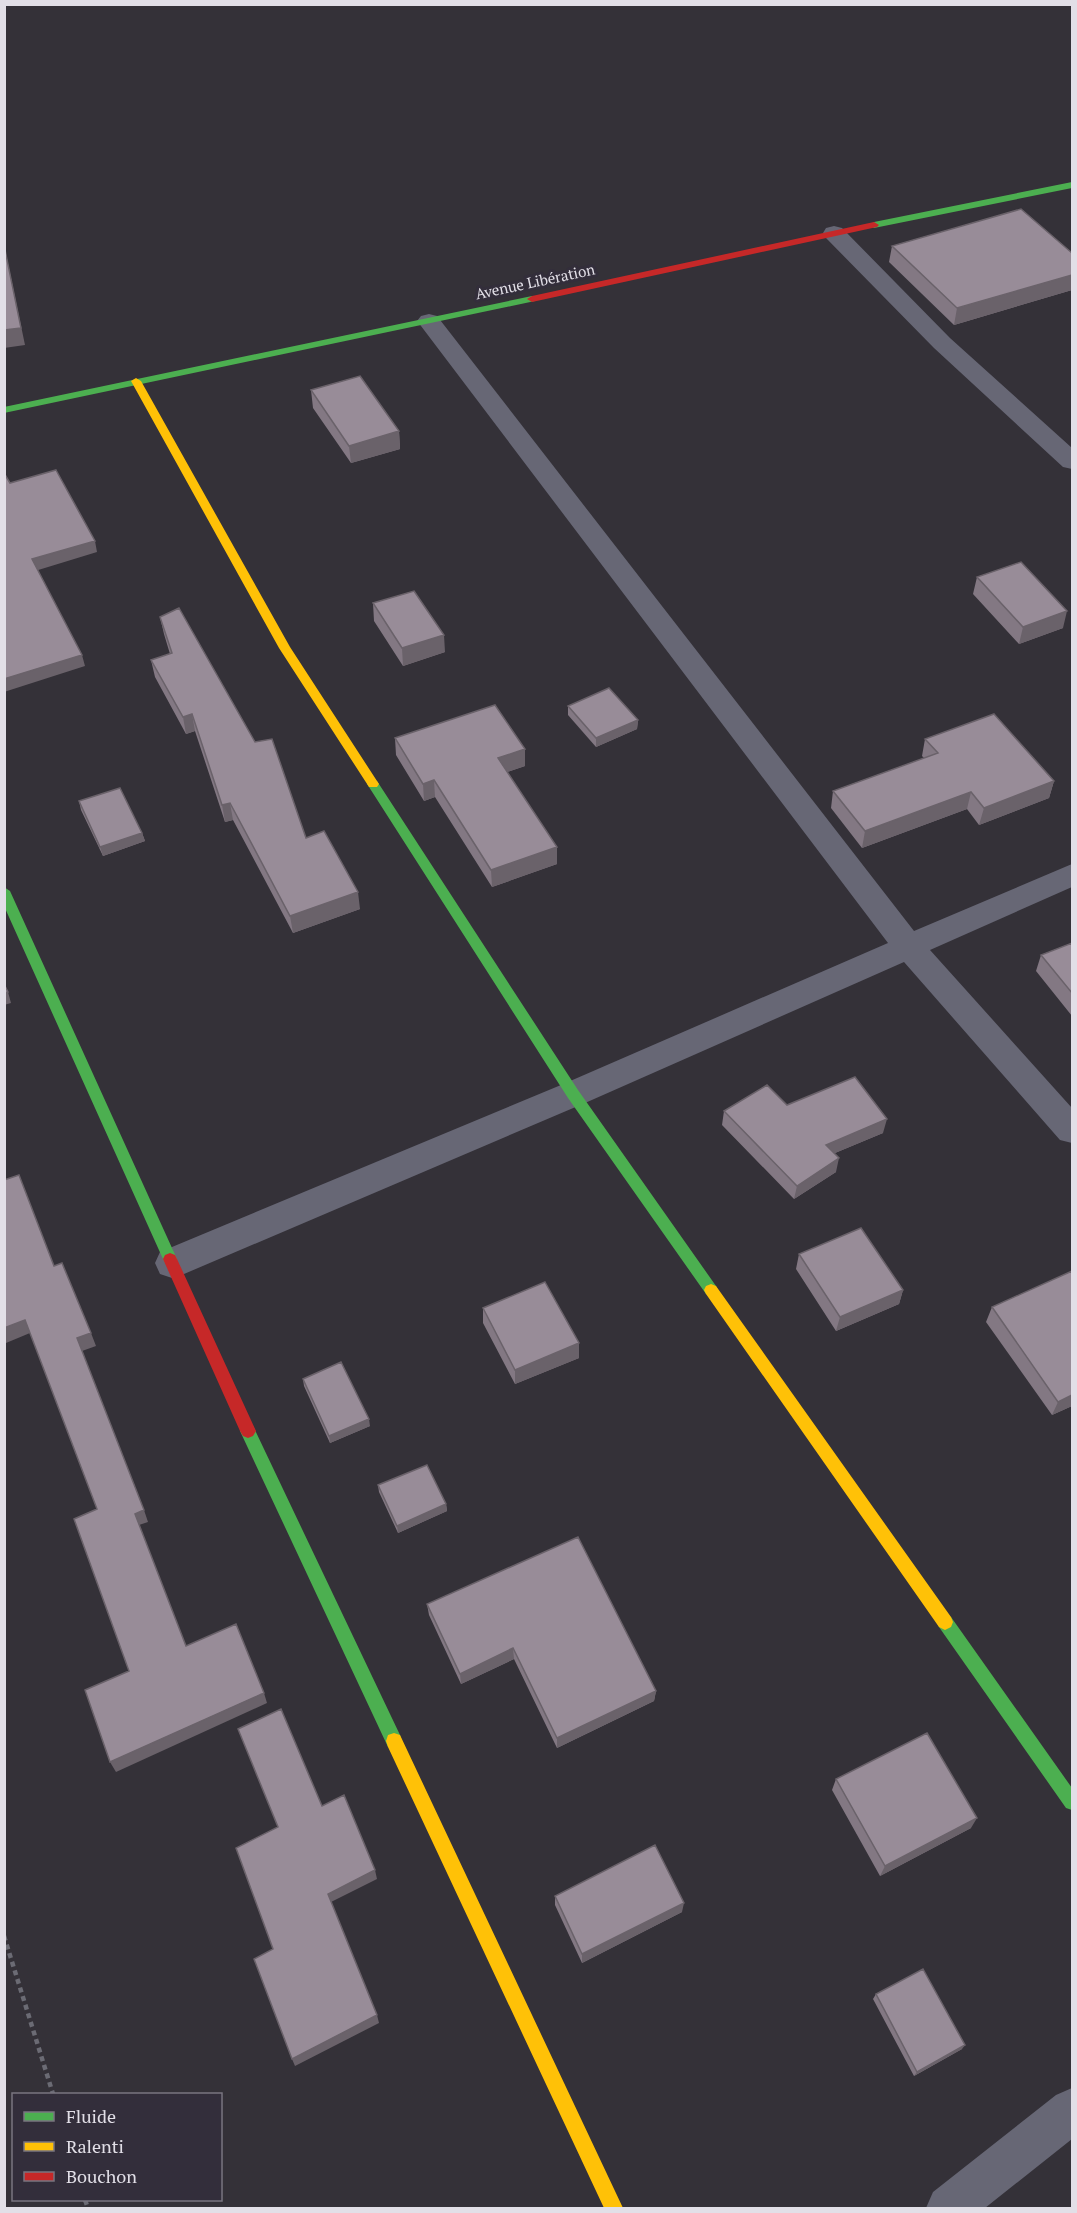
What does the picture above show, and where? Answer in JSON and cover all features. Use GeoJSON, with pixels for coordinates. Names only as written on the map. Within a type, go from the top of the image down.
{"type":"FeatureCollection","features":[{"type":"Feature","properties":{"kind":"street","name":"Avenue Libération"},"geometry":{"type":"LineString","coordinates":[[4,410],[834,233],[1072,185]]}},
{"type":"Feature","properties":{"kind":"street"},"geometry":{"type":"LineString","coordinates":[[834,233],[942,343],[1072,461]]}},
{"type":"Feature","properties":{"kind":"street"},"geometry":{"type":"LineString","coordinates":[[429,321],[908,946],[1072,1130]]}},
{"type":"Feature","properties":{"kind":"street"},"geometry":{"type":"LineString","coordinates":[[136,381],[285,648],[573,1094],[1072,1802]]}},
{"type":"Feature","properties":{"kind":"street"},"geometry":{"type":"LineString","coordinates":[[172,1263],[573,1094],[1072,874]]}},
{"type":"Feature","properties":{"kind":"street"},"geometry":{"type":"LineString","coordinates":[[4,891],[241,1416],[614,2208]]}},
{"type":"Feature","properties":{"kind":"street"},"geometry":{"type":"LineString","coordinates":[[949,2208],[1072,2111]]}},
{"type":"Feature","properties":{"kind":"path"},"geometry":{"type":"LineString","coordinates":[[4,1936],[53,2093]]}},
{"type":"Feature","properties":{"kind":"building"},"geometry":{"type":"Polygon","coordinates":[[[1021,209],[1072,253],[1072,275],[957,308],[892,246],[1021,209]]]}},
{"type":"Feature","properties":{"kind":"building"},"geometry":{"type":"Polygon","coordinates":[[[4,245],[21,328],[4,330],[4,245]]]}},
{"type":"Feature","properties":{"kind":"building"},"geometry":{"type":"Polygon","coordinates":[[[360,376],[399,431],[349,446],[311,390],[360,376]]]}},
{"type":"Feature","properties":{"kind":"building"},"geometry":{"type":"Polygon","coordinates":[[[56,470],[95,541],[32,559],[82,655],[4,679],[4,473],[10,483],[56,470]]]}},
{"type":"Feature","properties":{"kind":"building"},"geometry":{"type":"Polygon","coordinates":[[[1021,562],[1067,611],[1023,627],[977,577],[1021,562]]]}},
{"type":"Feature","properties":{"kind":"building"},"geometry":{"type":"Polygon","coordinates":[[[414,591],[444,635],[402,648],[373,603],[414,591]]]}},
{"type":"Feature","properties":{"kind":"building"},"geometry":{"type":"Polygon","coordinates":[[[179,608],[255,742],[272,739],[306,838],[324,831],[358,892],[290,916],[230,803],[222,805],[192,714],[183,717],[151,660],[172,653],[160,617],[179,608]]]}},
{"type":"Feature","properties":{"kind":"building"},"geometry":{"type":"Polygon","coordinates":[[[609,688],[638,720],[596,738],[568,706],[609,688]]]}},
{"type":"Feature","properties":{"kind":"building"},"geometry":{"type":"Polygon","coordinates":[[[495,705],[525,749],[498,758],[557,847],[491,870],[434,780],[423,784],[395,738],[495,705]]]}},
{"type":"Feature","properties":{"kind":"building"},"geometry":{"type":"Polygon","coordinates":[[[994,714],[1054,781],[984,808],[971,792],[865,831],[833,791],[938,753],[925,739],[994,714]]]}},
{"type":"Feature","properties":{"kind":"building"},"geometry":{"type":"Polygon","coordinates":[[[120,788],[142,833],[100,847],[79,801],[120,788]]]}},
{"type":"Feature","properties":{"kind":"building"},"geometry":{"type":"Polygon","coordinates":[[[1072,943],[1072,993],[1041,955],[1072,943]]]}},
{"type":"Feature","properties":{"kind":"building"},"geometry":{"type":"Polygon","coordinates":[[[855,1077],[887,1119],[826,1145],[839,1158],[797,1186],[724,1111],[767,1085],[787,1105],[855,1077]]]}},
{"type":"Feature","properties":{"kind":"building"},"geometry":{"type":"Polygon","coordinates":[[[19,1175],[54,1266],[62,1263],[91,1333],[77,1338],[144,1510],[135,1514],[186,1646],[236,1624],[264,1693],[110,1762],[85,1690],[129,1671],[74,1519],[97,1509],[25,1320],[4,1328],[4,1180],[19,1175]]]}},
{"type":"Feature","properties":{"kind":"building"},"geometry":{"type":"Polygon","coordinates":[[[861,1228],[903,1290],[840,1317],[799,1254],[861,1228]]]}},
{"type":"Feature","properties":{"kind":"building"},"geometry":{"type":"Polygon","coordinates":[[[1072,1271],[1072,1395],[1058,1402],[992,1307],[1072,1271]]]}},
{"type":"Feature","properties":{"kind":"building"},"geometry":{"type":"Polygon","coordinates":[[[545,1282],[579,1343],[515,1370],[483,1308],[545,1282]]]}},
{"type":"Feature","properties":{"kind":"building"},"geometry":{"type":"Polygon","coordinates":[[[341,1362],[369,1419],[329,1436],[303,1379],[341,1362]]]}},
{"type":"Feature","properties":{"kind":"building"},"geometry":{"type":"Polygon","coordinates":[[[427,1465],[446,1504],[397,1526],[378,1485],[427,1465]]]}},
{"type":"Feature","properties":{"kind":"building"},"geometry":{"type":"Polygon","coordinates":[[[578,1537],[656,1691],[557,1738],[513,1648],[460,1674],[427,1604],[578,1537]]]}},
{"type":"Feature","properties":{"kind":"building"},"geometry":{"type":"Polygon","coordinates":[[[281,1709],[322,1806],[344,1795],[375,1870],[328,1894],[377,2015],[292,2059],[254,1959],[273,1949],[236,1848],[278,1827],[238,1729],[281,1709]]]}},
{"type":"Feature","properties":{"kind":"building"},"geometry":{"type":"Polygon","coordinates":[[[927,1733],[977,1818],[885,1866],[836,1779],[927,1733]]]}},
{"type":"Feature","properties":{"kind":"building"},"geometry":{"type":"Polygon","coordinates":[[[655,1845],[684,1903],[582,1954],[555,1896],[655,1845]]]}},
{"type":"Feature","properties":{"kind":"building"},"geometry":{"type":"Polygon","coordinates":[[[923,1969],[965,2045],[917,2072],[876,1994],[923,1969]]]}},
{"type":"Feature","properties":{"kind":"traffic: fast"},"geometry":{"type":"LineString","coordinates":[[874,225],[1072,185]]}},
{"type":"Feature","properties":{"kind":"traffic: fast"},"geometry":{"type":"LineString","coordinates":[[4,410],[532,299]]}},
{"type":"Feature","properties":{"kind":"traffic: fast"},"geometry":{"type":"LineString","coordinates":[[373,784],[573,1094],[711,1290]]}},
{"type":"Feature","properties":{"kind":"traffic: fast"},"geometry":{"type":"LineString","coordinates":[[4,891],[170,1259]]}},
{"type":"Feature","properties":{"kind":"traffic: fast"},"geometry":{"type":"LineString","coordinates":[[248,1431],[394,1741]]}},
{"type":"Feature","properties":{"kind":"traffic: fast"},"geometry":{"type":"LineString","coordinates":[[945,1622],[1072,1802]]}},
{"type":"Feature","properties":{"kind":"traffic: slow"},"geometry":{"type":"LineString","coordinates":[[136,381],[285,648],[373,784]]}},
{"type":"Feature","properties":{"kind":"traffic: slow"},"geometry":{"type":"LineString","coordinates":[[711,1290],[945,1622]]}},
{"type":"Feature","properties":{"kind":"traffic: slow"},"geometry":{"type":"LineString","coordinates":[[394,1741],[614,2208]]}},
{"type":"Feature","properties":{"kind":"traffic: jam"},"geometry":{"type":"LineString","coordinates":[[532,299],[874,225]]}},
{"type":"Feature","properties":{"kind":"traffic: jam"},"geometry":{"type":"LineString","coordinates":[[170,1259],[248,1431]]}}]}
